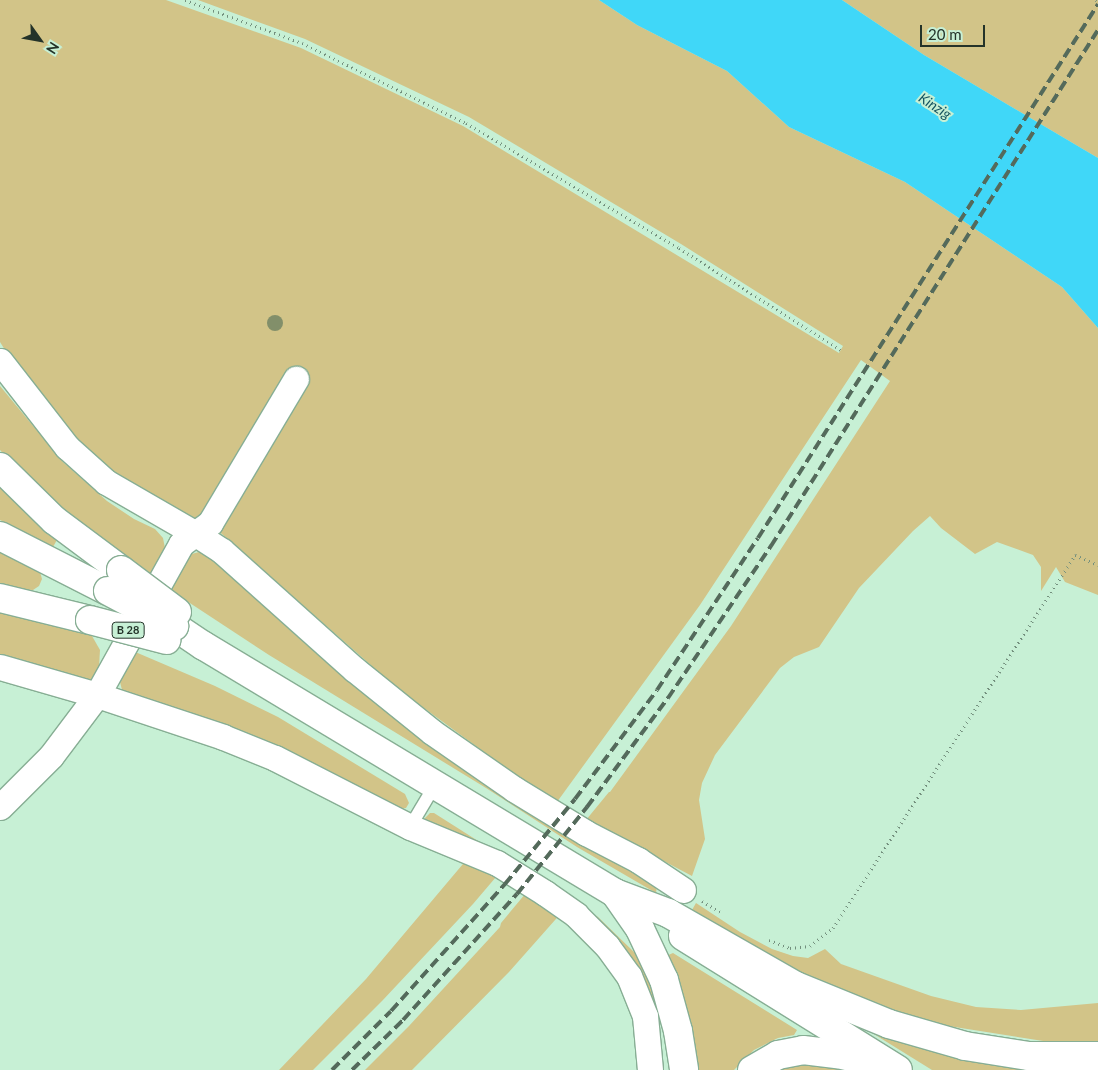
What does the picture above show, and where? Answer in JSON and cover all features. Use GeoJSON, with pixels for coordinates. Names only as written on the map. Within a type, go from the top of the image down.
{"type":"FeatureCollection","features":[{"type":"Feature","properties":{"kind":"main road"},"geometry":{"type":"LineString","coordinates":[[0,467],[114,581]]}},
{"type":"Feature","properties":{"kind":"main road"},"geometry":{"type":"LineString","coordinates":[[0,536],[114,581]]}},
{"type":"Feature","properties":{"kind":"main road","name":"B 28"},"geometry":{"type":"LineString","coordinates":[[114,581],[173,626],[204,646],[435,785]]}},
{"type":"Feature","properties":{"kind":"main road","name":"B 28"},"geometry":{"type":"LineString","coordinates":[[0,598],[90,620],[173,626]]}},
{"type":"Feature","properties":{"kind":"main road"},"geometry":{"type":"LineString","coordinates":[[435,785],[615,893],[895,1068]]}},
{"type":"Feature","properties":{"kind":"main road"},"geometry":{"type":"LineString","coordinates":[[615,893],[676,901],[796,986],[889,1024],[965,1046],[1030,1056],[1098,1056]]}},
{"type":"Feature","properties":{"kind":"main road"},"geometry":{"type":"LineString","coordinates":[[615,893],[640,929],[664,980],[678,1031],[684,1070]]}},
{"type":"Feature","properties":{"kind":"main road"},"geometry":{"type":"LineString","coordinates":[[752,1070],[778,1055],[803,1050],[838,1054],[895,1068]]}},
{"type":"Feature","properties":{"kind":"street"},"geometry":{"type":"LineString","coordinates":[[0,361],[42,417],[73,453],[106,482],[196,534],[222,552],[354,669],[432,732],[514,789],[586,833],[638,860],[676,901]]}},
{"type":"Feature","properties":{"kind":"street"},"geometry":{"type":"LineString","coordinates":[[0,807],[50,756],[97,695],[181,544],[210,523],[296,379]]}},
{"type":"Feature","properties":{"kind":"street"},"geometry":{"type":"LineString","coordinates":[[0,668],[97,695],[223,737],[275,758],[410,828],[497,863],[576,914],[607,946],[629,976],[640,1000],[648,1034],[650,1070]]}},
{"type":"Feature","properties":{"kind":"lane"},"geometry":{"type":"LineString","coordinates":[[410,828],[435,785]]}},
{"type":"Feature","properties":{"kind":"lane"},"geometry":{"type":"LineString","coordinates":[[648,1034],[678,1031]]}},
{"type":"Feature","properties":{"kind":"path"},"geometry":{"type":"LineString","coordinates":[[185,0],[302,43],[466,123],[678,248],[841,350]]}},
{"type":"Feature","properties":{"kind":"path"},"geometry":{"type":"LineString","coordinates":[[762,936],[790,948],[810,946],[833,928],[1075,555],[1098,565]]}},
{"type":"Feature","properties":{"kind":"path"},"geometry":{"type":"LineString","coordinates":[[676,901],[725,915]]}},
{"type":"Feature","properties":{"kind":"shaded area"},"geometry":{"type":"Polygon","coordinates":[[[0,0],[166,0],[301,48],[463,126],[839,353],[843,346],[681,244],[469,117],[305,39],[198,0],[599,0],[637,25],[727,71],[789,127],[905,182],[1062,287],[1098,328],[1098,595],[1065,582],[1056,567],[1041,591],[1041,567],[1033,555],[997,542],[975,554],[941,528],[930,516],[913,531],[859,588],[819,647],[794,657],[780,668],[715,755],[702,783],[699,800],[705,839],[692,876],[586,820],[610,792],[731,626],[890,381],[861,360],[700,605],[557,802],[529,785],[398,689],[206,520],[187,519],[106,471],[67,434],[25,382],[0,342],[0,0]]]}},
{"type":"Feature","properties":{"kind":"shaded area"},"geometry":{"type":"Polygon","coordinates":[[[842,0],[1098,0],[1098,158],[924,55],[842,0]]]}},
{"type":"Feature","properties":{"kind":"shaded area"},"geometry":{"type":"Polygon","coordinates":[[[0,386],[63,462],[107,501],[134,519],[155,529],[163,538],[165,548],[154,579],[74,520],[26,479],[0,450],[0,386]]]}},
{"type":"Feature","properties":{"kind":"shaded area"},"geometry":{"type":"Polygon","coordinates":[[[0,485],[58,538],[53,547],[0,520],[0,485]]]}},
{"type":"Feature","properties":{"kind":"shaded area"},"geometry":{"type":"Polygon","coordinates":[[[0,552],[40,572],[42,579],[39,586],[33,590],[0,588],[0,552]]]}},
{"type":"Feature","properties":{"kind":"shaded area"},"geometry":{"type":"Polygon","coordinates":[[[199,552],[208,555],[224,566],[314,650],[385,709],[657,886],[656,893],[577,847],[486,788],[269,655],[167,588],[188,555],[199,552]]]}},
{"type":"Feature","properties":{"kind":"shaded area"},"geometry":{"type":"Polygon","coordinates":[[[0,609],[88,629],[100,650],[99,667],[87,685],[0,663],[0,609]]]}},
{"type":"Feature","properties":{"kind":"shaded area"},"geometry":{"type":"Polygon","coordinates":[[[133,651],[215,686],[278,717],[405,794],[409,803],[406,808],[394,810],[122,690],[119,678],[133,651]]]}},
{"type":"Feature","properties":{"kind":"shaded area"},"geometry":{"type":"Polygon","coordinates":[[[430,813],[434,813],[598,917],[635,953],[656,995],[662,1014],[659,1019],[627,963],[425,825],[425,818],[430,813]]]}},
{"type":"Feature","properties":{"kind":"shaded area"},"geometry":{"type":"Polygon","coordinates":[[[468,858],[496,877],[473,904],[382,1001],[313,1070],[279,1070],[366,979],[468,858]]]}},
{"type":"Feature","properties":{"kind":"shaded area"},"geometry":{"type":"Polygon","coordinates":[[[531,887],[563,911],[509,972],[412,1070],[365,1070],[409,1026],[500,927],[501,923],[531,887]]]}},
{"type":"Feature","properties":{"kind":"shaded area"},"geometry":{"type":"Polygon","coordinates":[[[696,903],[740,932],[772,949],[793,956],[808,958],[825,949],[841,964],[931,996],[976,1007],[1021,1010],[1098,1003],[1098,1043],[1056,1043],[923,1022],[855,1000],[791,972],[704,923],[692,910],[696,903]]]}},
{"type":"Feature","properties":{"kind":"shaded area"},"geometry":{"type":"Polygon","coordinates":[[[673,953],[797,1030],[794,1035],[778,1038],[754,1050],[734,1070],[698,1070],[689,1028],[666,956],[673,953]]]}},
{"type":"Feature","properties":{"kind":"shaded area"},"geometry":{"type":"Polygon","coordinates":[[[848,1018],[1098,1065],[1098,1070],[932,1070],[848,1018]]]}},
{"type":"Feature","properties":{"kind":"shaded area"},"geometry":{"type":"Polygon","coordinates":[[[799,1058],[858,1070],[769,1070],[799,1058]]]}},
{"type":"Feature","properties":{"kind":"water","name":"Kinzig"},"geometry":{"type":"Polygon","coordinates":[[[599,0],[842,0],[924,55],[1098,158],[1098,328],[1062,287],[905,182],[789,127],[727,71],[637,25],[599,0]]]}},
{"type":"Feature","properties":{"kind":"railway"},"geometry":{"type":"LineString","coordinates":[[332,1070],[391,1011],[505,884],[575,799],[657,690],[758,538],[1098,4]]}},
{"type":"Feature","properties":{"kind":"railway"},"geometry":{"type":"LineString","coordinates":[[352,1070],[403,1020],[517,894],[587,807],[668,698],[771,546],[1098,30]]}}]}
